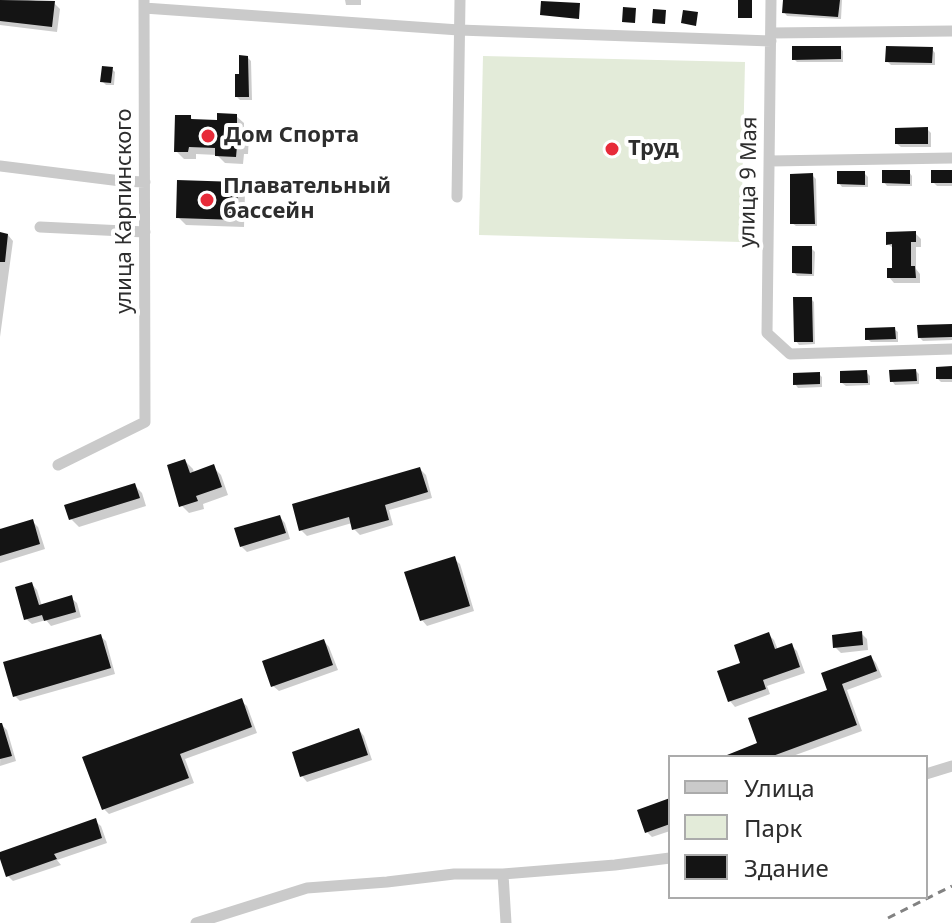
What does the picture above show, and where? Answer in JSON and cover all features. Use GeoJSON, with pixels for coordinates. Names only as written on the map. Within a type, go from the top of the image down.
{"type":"FeatureCollection","features":[{"type":"Feature","properties":{"kind":"street"},"geometry":{"type":"LineString","coordinates":[[457,197],[460,0]]}},
{"type":"Feature","properties":{"kind":"street","name":"улица 9 Мая"},"geometry":{"type":"LineString","coordinates":[[771,0],[767,333],[790,354],[952,349]]}},
{"type":"Feature","properties":{"kind":"street"},"geometry":{"type":"LineString","coordinates":[[144,4],[459,30],[771,37],[952,31]]}},
{"type":"Feature","properties":{"kind":"street","name":"улица Карпинского"},"geometry":{"type":"LineString","coordinates":[[58,465],[145,422],[144,4]]}},
{"type":"Feature","properties":{"kind":"street"},"geometry":{"type":"LineString","coordinates":[[770,161],[952,158]]}},
{"type":"Feature","properties":{"kind":"street"},"geometry":{"type":"LineString","coordinates":[[0,166],[145,182]]}},
{"type":"Feature","properties":{"kind":"street"},"geometry":{"type":"LineString","coordinates":[[40,227],[145,232]]}},
{"type":"Feature","properties":{"kind":"street"},"geometry":{"type":"LineString","coordinates":[[928,773],[952,766]]}},
{"type":"Feature","properties":{"kind":"street"},"geometry":{"type":"LineString","coordinates":[[196,923],[307,888],[668,858]]}},
{"type":"Feature","properties":{"kind":"street"},"geometry":{"type":"LineString","coordinates":[[503,874],[506,923]]}},
{"type":"Feature","properties":{"kind":"green space","name":"Труд"},"geometry":{"type":"Polygon","coordinates":[[[483,56],[745,62],[741,242],[479,235],[483,56]]]}},
{"type":"Feature","properties":{"kind":"building"},"geometry":{"type":"Polygon","coordinates":[[[0,0],[55,1],[52,27],[0,21],[0,0]]]}},
{"type":"Feature","properties":{"kind":"building"},"geometry":{"type":"Polygon","coordinates":[[[738,0],[752,0],[752,18],[738,18],[738,0]]]}},
{"type":"Feature","properties":{"kind":"building"},"geometry":{"type":"Polygon","coordinates":[[[783,0],[840,0],[838,17],[782,13],[783,0]]]}},
{"type":"Feature","properties":{"kind":"building"},"geometry":{"type":"Polygon","coordinates":[[[541,1],[580,3],[579,19],[540,15],[541,1]]]}},
{"type":"Feature","properties":{"kind":"building"},"geometry":{"type":"Polygon","coordinates":[[[623,7],[636,8],[635,23],[622,22],[623,7]]]}},
{"type":"Feature","properties":{"kind":"building"},"geometry":{"type":"Polygon","coordinates":[[[653,9],[666,10],[665,24],[652,23],[653,9]]]}},
{"type":"Feature","properties":{"kind":"building"},"geometry":{"type":"Polygon","coordinates":[[[683,10],[698,12],[696,26],[681,23],[683,10]]]}},
{"type":"Feature","properties":{"kind":"building"},"geometry":{"type":"Polygon","coordinates":[[[792,46],[841,46],[841,59],[792,60],[792,46]]]}},
{"type":"Feature","properties":{"kind":"building"},"geometry":{"type":"Polygon","coordinates":[[[886,46],[933,47],[932,63],[885,62],[886,46]]]}},
{"type":"Feature","properties":{"kind":"building"},"geometry":{"type":"Polygon","coordinates":[[[239,55],[248,56],[249,97],[235,97],[239,55]]]}},
{"type":"Feature","properties":{"kind":"building"},"geometry":{"type":"Polygon","coordinates":[[[102,66],[113,67],[111,83],[100,82],[102,66]]]}},
{"type":"Feature","properties":{"kind":"building","name":"Дом Спорта"},"geometry":{"type":"Polygon","coordinates":[[[217,113],[237,114],[237,125],[242,125],[241,147],[237,146],[236,157],[215,156],[215,148],[189,147],[188,152],[174,152],[175,115],[217,120],[217,113]]]}},
{"type":"Feature","properties":{"kind":"building"},"geometry":{"type":"Polygon","coordinates":[[[928,127],[928,144],[895,144],[895,128],[928,127]]]}},
{"type":"Feature","properties":{"kind":"building"},"geometry":{"type":"Polygon","coordinates":[[[882,170],[910,170],[910,184],[882,183],[882,170]]]}},
{"type":"Feature","properties":{"kind":"building"},"geometry":{"type":"Polygon","coordinates":[[[931,170],[952,170],[952,183],[931,183],[931,170]]]}},
{"type":"Feature","properties":{"kind":"building"},"geometry":{"type":"Polygon","coordinates":[[[837,171],[865,171],[865,185],[837,184],[837,171]]]}},
{"type":"Feature","properties":{"kind":"building"},"geometry":{"type":"Polygon","coordinates":[[[813,173],[815,224],[790,224],[790,174],[813,173]]]}},
{"type":"Feature","properties":{"kind":"building","name":"Плавательный бассейн"},"geometry":{"type":"Polygon","coordinates":[[[177,180],[238,182],[237,220],[176,218],[177,180]]]}},
{"type":"Feature","properties":{"kind":"building"},"geometry":{"type":"Polygon","coordinates":[[[916,231],[916,242],[911,242],[911,266],[915,266],[916,278],[887,278],[887,268],[892,268],[892,244],[886,245],[886,232],[916,231]]]}},
{"type":"Feature","properties":{"kind":"building"},"geometry":{"type":"Polygon","coordinates":[[[0,232],[8,234],[5,262],[0,262],[0,232]]]}},
{"type":"Feature","properties":{"kind":"building"},"geometry":{"type":"Polygon","coordinates":[[[792,246],[812,246],[812,274],[792,273],[792,246]]]}},
{"type":"Feature","properties":{"kind":"building"},"geometry":{"type":"Polygon","coordinates":[[[793,297],[812,297],[813,342],[794,342],[793,297]]]}},
{"type":"Feature","properties":{"kind":"building"},"geometry":{"type":"Polygon","coordinates":[[[952,324],[952,337],[918,338],[917,325],[952,324]]]}},
{"type":"Feature","properties":{"kind":"building"},"geometry":{"type":"Polygon","coordinates":[[[895,327],[896,339],[865,340],[865,328],[895,327]]]}},
{"type":"Feature","properties":{"kind":"building"},"geometry":{"type":"Polygon","coordinates":[[[952,366],[952,379],[936,379],[936,367],[952,366]]]}},
{"type":"Feature","properties":{"kind":"building"},"geometry":{"type":"Polygon","coordinates":[[[916,369],[917,381],[890,382],[889,370],[916,369]]]}},
{"type":"Feature","properties":{"kind":"building"},"geometry":{"type":"Polygon","coordinates":[[[867,370],[868,383],[840,383],[840,371],[867,370]]]}},
{"type":"Feature","properties":{"kind":"building"},"geometry":{"type":"Polygon","coordinates":[[[820,372],[820,384],[793,385],[793,373],[820,372]]]}},
{"type":"Feature","properties":{"kind":"building"},"geometry":{"type":"Polygon","coordinates":[[[185,459],[190,473],[214,464],[222,487],[196,496],[198,501],[179,507],[167,465],[185,459]]]}},
{"type":"Feature","properties":{"kind":"building"},"geometry":{"type":"Polygon","coordinates":[[[420,467],[428,492],[385,505],[389,520],[352,530],[349,517],[299,531],[292,504],[420,467]]]}},
{"type":"Feature","properties":{"kind":"building"},"geometry":{"type":"Polygon","coordinates":[[[135,483],[140,498],[69,520],[64,505],[135,483]]]}},
{"type":"Feature","properties":{"kind":"building"},"geometry":{"type":"Polygon","coordinates":[[[280,515],[286,533],[240,547],[234,528],[280,515]]]}},
{"type":"Feature","properties":{"kind":"building"},"geometry":{"type":"Polygon","coordinates":[[[33,519],[40,544],[0,556],[0,529],[33,519]]]}},
{"type":"Feature","properties":{"kind":"building"},"geometry":{"type":"Polygon","coordinates":[[[455,556],[470,606],[420,621],[404,572],[455,556]]]}},
{"type":"Feature","properties":{"kind":"building"},"geometry":{"type":"Polygon","coordinates":[[[32,582],[39,605],[72,595],[76,612],[44,621],[42,615],[24,620],[15,587],[32,582]]]}},
{"type":"Feature","properties":{"kind":"building"},"geometry":{"type":"Polygon","coordinates":[[[862,631],[863,645],[833,648],[832,635],[862,631]]]}},
{"type":"Feature","properties":{"kind":"building"},"geometry":{"type":"Polygon","coordinates":[[[769,632],[775,649],[792,643],[800,667],[763,680],[766,689],[728,702],[717,671],[740,663],[734,645],[769,632]]]}},
{"type":"Feature","properties":{"kind":"building"},"geometry":{"type":"Polygon","coordinates":[[[101,634],[111,668],[13,697],[3,662],[101,634]]]}},
{"type":"Feature","properties":{"kind":"building"},"geometry":{"type":"Polygon","coordinates":[[[324,639],[333,665],[271,687],[262,661],[324,639]]]}},
{"type":"Feature","properties":{"kind":"building"},"geometry":{"type":"Polygon","coordinates":[[[871,655],[877,671],[842,684],[857,725],[775,755],[727,755],[757,743],[748,718],[827,690],[821,673],[871,655]]]}},
{"type":"Feature","properties":{"kind":"building"},"geometry":{"type":"Polygon","coordinates":[[[242,698],[252,727],[180,754],[189,778],[102,810],[82,757],[242,698]]]}},
{"type":"Feature","properties":{"kind":"building"},"geometry":{"type":"Polygon","coordinates":[[[0,723],[12,756],[0,759],[0,723]]]}},
{"type":"Feature","properties":{"kind":"building"},"geometry":{"type":"Polygon","coordinates":[[[359,728],[368,755],[300,777],[292,752],[359,728]]]}},
{"type":"Feature","properties":{"kind":"building"},"geometry":{"type":"Polygon","coordinates":[[[668,799],[668,825],[645,833],[637,810],[668,799]]]}},
{"type":"Feature","properties":{"kind":"building"},"geometry":{"type":"Polygon","coordinates":[[[96,818],[102,838],[54,854],[57,859],[6,877],[0,852],[96,818]]]}},
{"type":"Feature","properties":{"kind":"railway"},"geometry":{"type":"LineString","coordinates":[[928,898],[952,886]]}},
{"type":"Feature","properties":{"kind":"railway"},"geometry":{"type":"LineString","coordinates":[[888,918],[926,899]]}},
{"type":"Feature","properties":{"kind":"place","name":"Дом Спорта"},"geometry":{"type":"Point","coordinates":[208,136]}},
{"type":"Feature","properties":{"kind":"place","name":"Труд"},"geometry":{"type":"Point","coordinates":[612,149]}},
{"type":"Feature","properties":{"kind":"place","name":"Плавательный бассейн"},"geometry":{"type":"Point","coordinates":[207,200]}}]}
